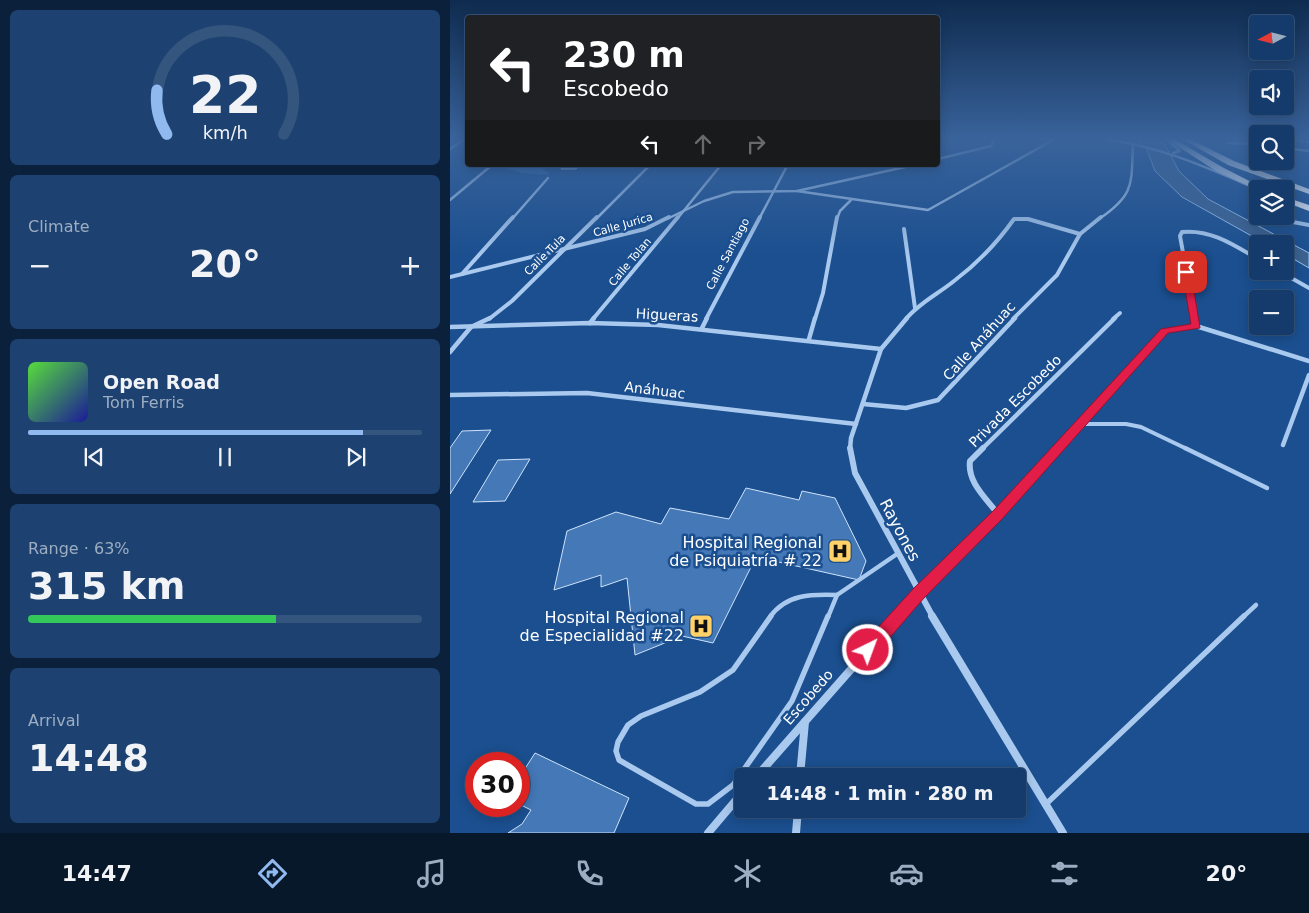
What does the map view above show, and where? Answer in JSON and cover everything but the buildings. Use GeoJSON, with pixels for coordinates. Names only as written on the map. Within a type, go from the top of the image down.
{"type":"FeatureCollection","features":[{"type":"Feature","properties":{"kind":"highway"},"geometry":{"type":"LineString","coordinates":[[1273,179],[1309,192]]}},
{"type":"Feature","properties":{"kind":"highway"},"geometry":{"type":"LineString","coordinates":[[1294,202],[1309,208]]}},
{"type":"Feature","properties":{"kind":"street"},"geometry":{"type":"LineString","coordinates":[[450,200],[475,179]]}},
{"type":"Feature","properties":{"kind":"street"},"geometry":{"type":"LineString","coordinates":[[462,274],[547,179]]}},
{"type":"Feature","properties":{"kind":"street","name":"Calle Tula"},"geometry":{"type":"LineString","coordinates":[[450,352],[471,327],[488,320],[503,309],[636,179]]}},
{"type":"Feature","properties":{"kind":"street","name":"Calle Tolan"},"geometry":{"type":"LineString","coordinates":[[590,323],[710,179]]}},
{"type":"Feature","properties":{"kind":"street","name":"Calle Santiago"},"geometry":{"type":"LineString","coordinates":[[702,328],[781,179]]}},
{"type":"Feature","properties":{"kind":"street","name":"Calle Jurica"},"geometry":{"type":"LineString","coordinates":[[450,276],[646,229],[704,201],[733,192],[796,191],[851,179]]}},
{"type":"Feature","properties":{"kind":"street"},"geometry":{"type":"LineString","coordinates":[[796,191],[918,210],[932,209],[985,179]]}},
{"type":"Feature","properties":{"kind":"street"},"geometry":{"type":"LineString","coordinates":[[1080,234],[1113,209],[1124,196],[1131,184],[1131,179]]}},
{"type":"Feature","properties":{"kind":"street"},"geometry":{"type":"LineString","coordinates":[[1234,179],[1249,185]]}},
{"type":"Feature","properties":{"kind":"street"},"geometry":{"type":"LineString","coordinates":[[809,339],[823,293],[835,222],[840,212],[851,200]]}},
{"type":"Feature","properties":{"kind":"street","name":"Rayones"},"geometry":{"type":"LineString","coordinates":[[1063,833],[1005,742],[918,594],[852,462],[850,438],[881,348],[915,308],[954,281],[982,258],[996,244],[1014,219],[1028,219],[1080,234]]}},
{"type":"Feature","properties":{"kind":"street"},"geometry":{"type":"LineString","coordinates":[[1294,222],[1309,225]]}},
{"type":"Feature","properties":{"kind":"street"},"geometry":{"type":"LineString","coordinates":[[904,229],[915,308]]}},
{"type":"Feature","properties":{"kind":"street"},"geometry":{"type":"LineString","coordinates":[[1249,254],[1208,232],[1194,230],[1182,232],[1180,236],[1196,326],[1309,361]]}},
{"type":"Feature","properties":{"kind":"street","name":"Calle Anáhuac"},"geometry":{"type":"LineString","coordinates":[[863,404],[906,408],[930,403],[946,394],[997,336],[1058,275],[1066,264],[1080,234]]}},
{"type":"Feature","properties":{"kind":"street"},"geometry":{"type":"LineString","coordinates":[[1294,280],[1309,288]]}},
{"type":"Feature","properties":{"kind":"street","name":"Privada Escobedo"},"geometry":{"type":"LineString","coordinates":[[998,514],[974,482],[969,470],[970,461],[1120,313]]}},
{"type":"Feature","properties":{"kind":"street","name":"Higueras"},"geometry":{"type":"LineString","coordinates":[[450,327],[590,323],[702,328],[881,348]]}},
{"type":"Feature","properties":{"kind":"street","name":"Escobedo"},"geometry":{"type":"LineString","coordinates":[[764,768],[918,594],[998,514],[1165,331],[1196,326]]}},
{"type":"Feature","properties":{"kind":"street"},"geometry":{"type":"LineString","coordinates":[[1283,445],[1309,375]]}},
{"type":"Feature","properties":{"kind":"street","name":"Anáhuac"},"geometry":{"type":"LineString","coordinates":[[450,395],[587,393],[856,424]]}},
{"type":"Feature","properties":{"kind":"street"},"geometry":{"type":"LineString","coordinates":[[801,768],[805,721]]}},
{"type":"Feature","properties":{"kind":"street"},"geometry":{"type":"LineString","coordinates":[[708,833],[734,802]]}},
{"type":"Feature","properties":{"kind":"street"},"geometry":{"type":"LineString","coordinates":[[796,833],[797,818]]}},
{"type":"Feature","properties":{"kind":"lane"},"geometry":{"type":"LineString","coordinates":[[1080,424],[1126,424],[1141,427],[1267,488]]}},
{"type":"Feature","properties":{"kind":"lane"},"geometry":{"type":"LineString","coordinates":[[836,595],[811,594],[796,597],[774,611],[733,670],[700,692],[641,716],[628,725],[618,742],[616,751],[619,760],[696,804],[708,804],[718,798],[742,774],[792,701],[836,595],[897,554]]}},
{"type":"Feature","properties":{"kind":"lane"},"geometry":{"type":"LineString","coordinates":[[1045,805],[1256,605]]}},
{"type":"Feature","properties":{"kind":"shaded area"},"geometry":{"type":"Polygon","coordinates":[[[1163,179],[1187,179],[1208,199],[1249,221],[1249,225],[1257,225],[1275,235],[1250,235],[1182,197],[1163,179]]]}},
{"type":"Feature","properties":{"kind":"shaded area"},"geometry":{"type":"Polygon","coordinates":[[[1294,245],[1309,253],[1309,268],[1294,259],[1294,245]]]}},
{"type":"Feature","properties":{"kind":"place","name":"Hospital Regional de Psiquiatría # 22"},"geometry":{"type":"Point","coordinates":[840,551]}},
{"type":"Feature","properties":{"kind":"place","name":"Hospital Regional de Especialidad #22"},"geometry":{"type":"Point","coordinates":[701,626]}},
{"type":"Feature","properties":{"kind":"route"},"geometry":{"type":"LineString","coordinates":[[868,650],[918,594],[998,514],[1165,331],[1196,326],[1186,272]]}}]}
